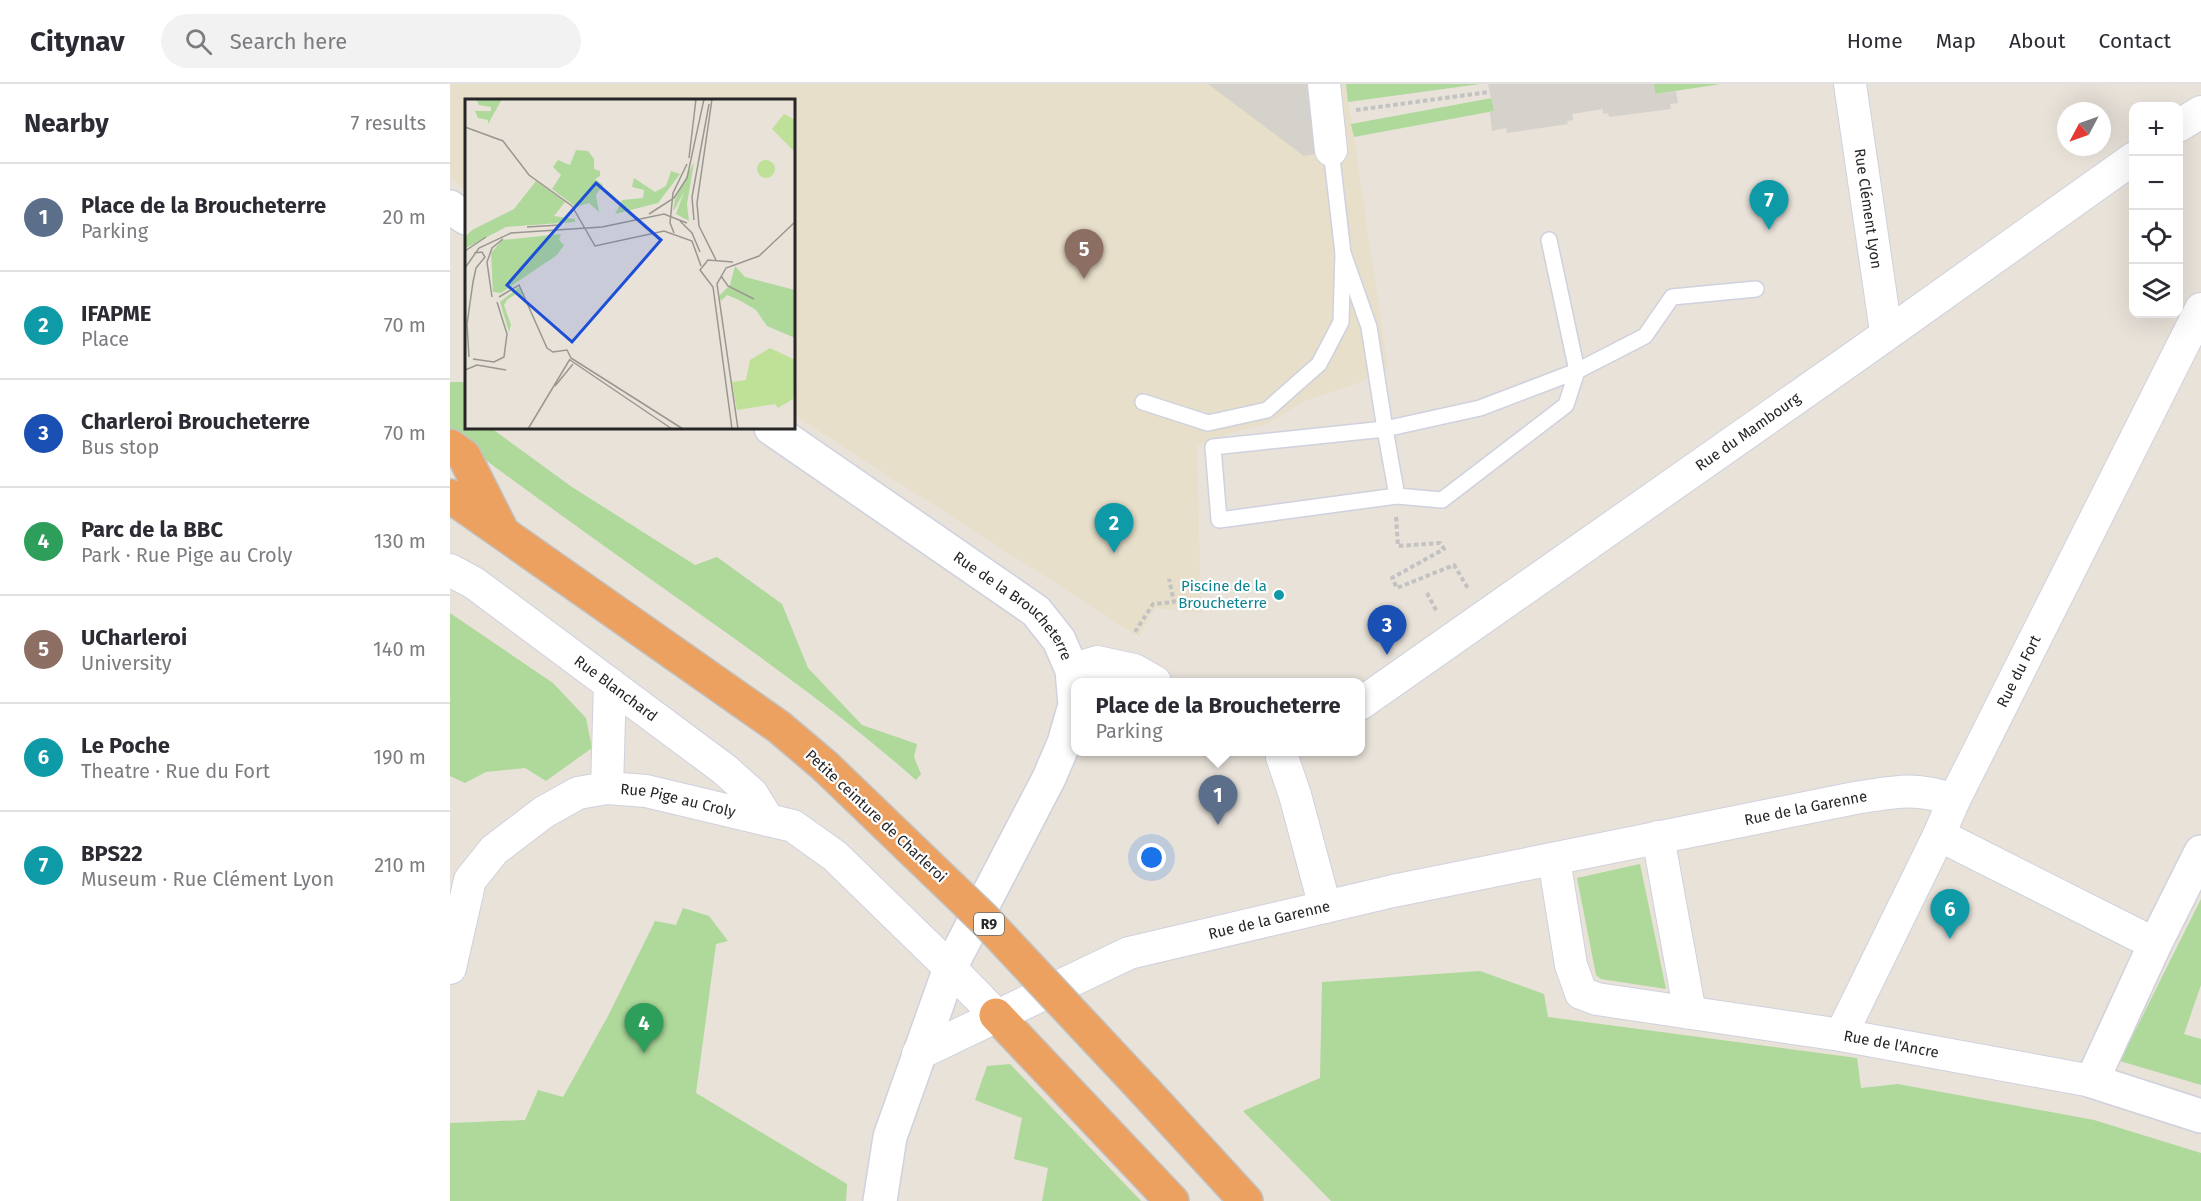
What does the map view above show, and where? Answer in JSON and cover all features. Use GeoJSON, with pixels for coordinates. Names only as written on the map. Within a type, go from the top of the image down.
{"type":"FeatureCollection","features":[{"type":"Feature","properties":{"kind":"highway"},"geometry":{"type":"LineString","coordinates":[[450,446],[464,456],[503,531]]}},
{"type":"Feature","properties":{"kind":"highway","name":"Petite ceinture de Charleroi"},"geometry":{"type":"LineString","coordinates":[[450,496],[503,531],[779,727],[825,766],[985,920],[1246,1201]]}},
{"type":"Feature","properties":{"kind":"highway"},"geometry":{"type":"LineString","coordinates":[[996,1015],[1172,1201]]}},
{"type":"Feature","properties":{"kind":"main road"},"geometry":{"type":"LineString","coordinates":[[450,207],[465,217]]}},
{"type":"Feature","properties":{"kind":"main road","name":"Rue de la Broucheterre"},"geometry":{"type":"LineString","coordinates":[[772,429],[1036,611],[1059,640],[1072,670],[1073,678]]}},
{"type":"Feature","properties":{"kind":"main road","name":"Rue de la Broucheterre"},"geometry":{"type":"LineString","coordinates":[[880,1201],[890,1137],[950,968],[1049,778],[1064,743],[1071,719]]}},
{"type":"Feature","properties":{"kind":"main road"},"geometry":{"type":"LineString","coordinates":[[2092,1081],[2155,944],[2201,852]]}},
{"type":"Feature","properties":{"kind":"main road","name":"Rue de l'Ancre"},"geometry":{"type":"LineString","coordinates":[[2092,1081],[2201,1116]]}},
{"type":"Feature","properties":{"kind":"street","name":"Rue Clément Lyon"},"geometry":{"type":"LineString","coordinates":[[1850,84],[1887,332]]}},
{"type":"Feature","properties":{"kind":"street"},"geometry":{"type":"LineString","coordinates":[[1326,99],[1331,150]]}},
{"type":"Feature","properties":{"kind":"street"},"geometry":{"type":"LineString","coordinates":[[2183,123],[2201,112]]}},
{"type":"Feature","properties":{"kind":"street","name":"Rue du Mambourg"},"geometry":{"type":"LineString","coordinates":[[1365,700],[1849,361],[2129,161]]}},
{"type":"Feature","properties":{"kind":"street","name":"Rue du Fort"},"geometry":{"type":"LineString","coordinates":[[1841,1035],[1954,800],[2201,309]]}},
{"type":"Feature","properties":{"kind":"street","name":"Rue Blanchard"},"geometry":{"type":"LineString","coordinates":[[450,570],[474,583],[724,769],[752,794],[768,820]]}},
{"type":"Feature","properties":{"kind":"street"},"geometry":{"type":"LineString","coordinates":[[1072,670],[1097,662],[1134,669],[1149,678]]}},
{"type":"Feature","properties":{"kind":"street"},"geometry":{"type":"LineString","coordinates":[[607,788],[610,684]]}},
{"type":"Feature","properties":{"kind":"street"},"geometry":{"type":"LineString","coordinates":[[1282,756],[1295,795],[1325,907]]}},
{"type":"Feature","properties":{"kind":"street","name":"Rue Pige au Croly"},"geometry":{"type":"LineString","coordinates":[[450,968],[470,880],[494,850],[544,812],[578,793],[607,788],[646,791],[793,826],[835,856],[996,1015]]}},
{"type":"Feature","properties":{"kind":"street","name":"Rue de la Garenne"},"geometry":{"type":"LineString","coordinates":[[918,1054],[1129,953],[1325,907],[1554,858],[1855,798],[1908,790],[1934,793],[1954,800]]}},
{"type":"Feature","properties":{"kind":"street"},"geometry":{"type":"LineString","coordinates":[[1939,835],[2155,944]]}},
{"type":"Feature","properties":{"kind":"street"},"geometry":{"type":"LineString","coordinates":[[1554,858],[1571,965],[1581,993],[1597,999],[1690,1013],[1658,837]]}},
{"type":"Feature","properties":{"kind":"street","name":"Rue de l'Ancre"},"geometry":{"type":"LineString","coordinates":[[1690,1013],[1841,1035],[2092,1081]]}},
{"type":"Feature","properties":{"kind":"lane"},"geometry":{"type":"LineString","coordinates":[[1143,402],[1208,423],[1267,410],[1319,364],[1341,322],[1343,253],[1331,150]]}},
{"type":"Feature","properties":{"kind":"lane"},"geometry":{"type":"LineString","coordinates":[[1549,240],[1577,371],[1566,405],[1442,500],[1397,496],[1219,520],[1213,447],[1385,429],[1480,408],[1577,371],[1646,336],[1672,297],[1756,289]]}},
{"type":"Feature","properties":{"kind":"lane"},"geometry":{"type":"LineString","coordinates":[[1343,253],[1369,327],[1397,496]]}},
{"type":"Feature","properties":{"kind":"path"},"geometry":{"type":"LineString","coordinates":[[1326,99],[1489,93]]}},
{"type":"Feature","properties":{"kind":"path"},"geometry":{"type":"LineString","coordinates":[[1396,525],[1398,546],[1440,543],[1444,549],[1392,578],[1397,588],[1454,565],[1469,591]]}},
{"type":"Feature","properties":{"kind":"path"},"geometry":{"type":"LineString","coordinates":[[1135,632],[1153,604],[1174,602],[1169,579]]}},
{"type":"Feature","properties":{"kind":"path"},"geometry":{"type":"LineString","coordinates":[[1427,593],[1437,612]]}},
{"type":"Feature","properties":{"kind":"shaded area"},"geometry":{"type":"Polygon","coordinates":[[[450,84],[1346,84],[1388,369],[1353,385],[1305,401],[1268,423],[1230,433],[1197,446],[1201,613],[1155,608],[1139,637],[795,416],[795,99],[465,99],[465,189],[450,177],[450,84]]]}},
{"type":"Feature","properties":{"kind":"shaded area"},"geometry":{"type":"Polygon","coordinates":[[[1208,84],[1310,84],[1322,153],[1304,156],[1208,84]]]}},
{"type":"Feature","properties":{"kind":"shaded area"},"geometry":{"type":"Polygon","coordinates":[[[1488,84],[1654,84],[1655,94],[1676,91],[1678,103],[1670,104],[1671,109],[1609,117],[1608,113],[1603,114],[1603,109],[1572,114],[1573,120],[1567,121],[1568,124],[1507,133],[1506,128],[1492,131],[1490,112],[1494,111],[1488,84]]]}},
{"type":"Feature","properties":{"kind":"green space"},"geometry":{"type":"Polygon","coordinates":[[[1346,84],[1480,84],[1348,102],[1346,84]]]}},
{"type":"Feature","properties":{"kind":"green space"},"geometry":{"type":"Polygon","coordinates":[[[1654,84],[1721,84],[1655,94],[1654,84]]]}},
{"type":"Feature","properties":{"kind":"green space"},"geometry":{"type":"Polygon","coordinates":[[[1492,98],[1494,111],[1354,137],[1351,124],[1492,98]]]}},
{"type":"Feature","properties":{"kind":"green space"},"geometry":{"type":"Polygon","coordinates":[[[450,382],[465,382],[465,429],[492,429],[572,487],[695,565],[717,557],[782,604],[808,668],[862,725],[917,744],[914,757],[921,774],[916,780],[800,687],[450,434],[450,382]]]}},
{"type":"Feature","properties":{"kind":"green space"},"geometry":{"type":"Polygon","coordinates":[[[450,613],[553,683],[586,718],[592,748],[546,781],[525,768],[486,772],[465,783],[450,776],[450,613]]]}},
{"type":"Feature","properties":{"kind":"green space"},"geometry":{"type":"Polygon","coordinates":[[[1640,864],[1666,989],[1601,979],[1596,975],[1577,878],[1640,864]]]}},
{"type":"Feature","properties":{"kind":"green space"},"geometry":{"type":"Polygon","coordinates":[[[2201,899],[2201,985],[2184,1034],[2201,1039],[2201,1085],[2120,1061],[2201,899]]]}},
{"type":"Feature","properties":{"kind":"green space"},"geometry":{"type":"Polygon","coordinates":[[[683,908],[709,916],[728,941],[716,944],[696,1093],[847,1184],[846,1201],[450,1201],[450,1123],[525,1120],[538,1090],[563,1097],[608,1016],[655,921],[676,925],[683,908]]]}},
{"type":"Feature","properties":{"kind":"green space"},"geometry":{"type":"Polygon","coordinates":[[[1480,971],[1544,994],[1548,1017],[1857,1058],[1861,1088],[1898,1084],[2094,1120],[2201,1153],[2201,1201],[1331,1201],[1243,1111],[1320,1078],[1322,982],[1480,971]]]}},
{"type":"Feature","properties":{"kind":"green space"},"geometry":{"type":"Polygon","coordinates":[[[1010,1064],[1141,1201],[1042,1201],[1048,1168],[1014,1159],[1022,1118],[975,1100],[987,1066],[1010,1064]]]}},
{"type":"Feature","properties":{"kind":"place","name":"BPS22"},"geometry":{"type":"Point","coordinates":[1769,230]}},
{"type":"Feature","properties":{"kind":"place","name":"UCharleroi"},"geometry":{"type":"Point","coordinates":[1084,279]}},
{"type":"Feature","properties":{"kind":"place","name":"IFAPME"},"geometry":{"type":"Point","coordinates":[1114,553]}},
{"type":"Feature","properties":{"kind":"place","name":"Piscine de la Broucheterre"},"geometry":{"type":"Point","coordinates":[1279,595]}},
{"type":"Feature","properties":{"kind":"place","name":"Charleroi Broucheterre"},"geometry":{"type":"Point","coordinates":[1387,655]}},
{"type":"Feature","properties":{"kind":"place","name":"Place de la Broucheterre"},"geometry":{"type":"Point","coordinates":[1218,825]}},
{"type":"Feature","properties":{"kind":"place","name":"Le Poche"},"geometry":{"type":"Point","coordinates":[1950,939]}},
{"type":"Feature","properties":{"kind":"place","name":"Parc de la BBC"},"geometry":{"type":"Point","coordinates":[644,1053]}}]}
